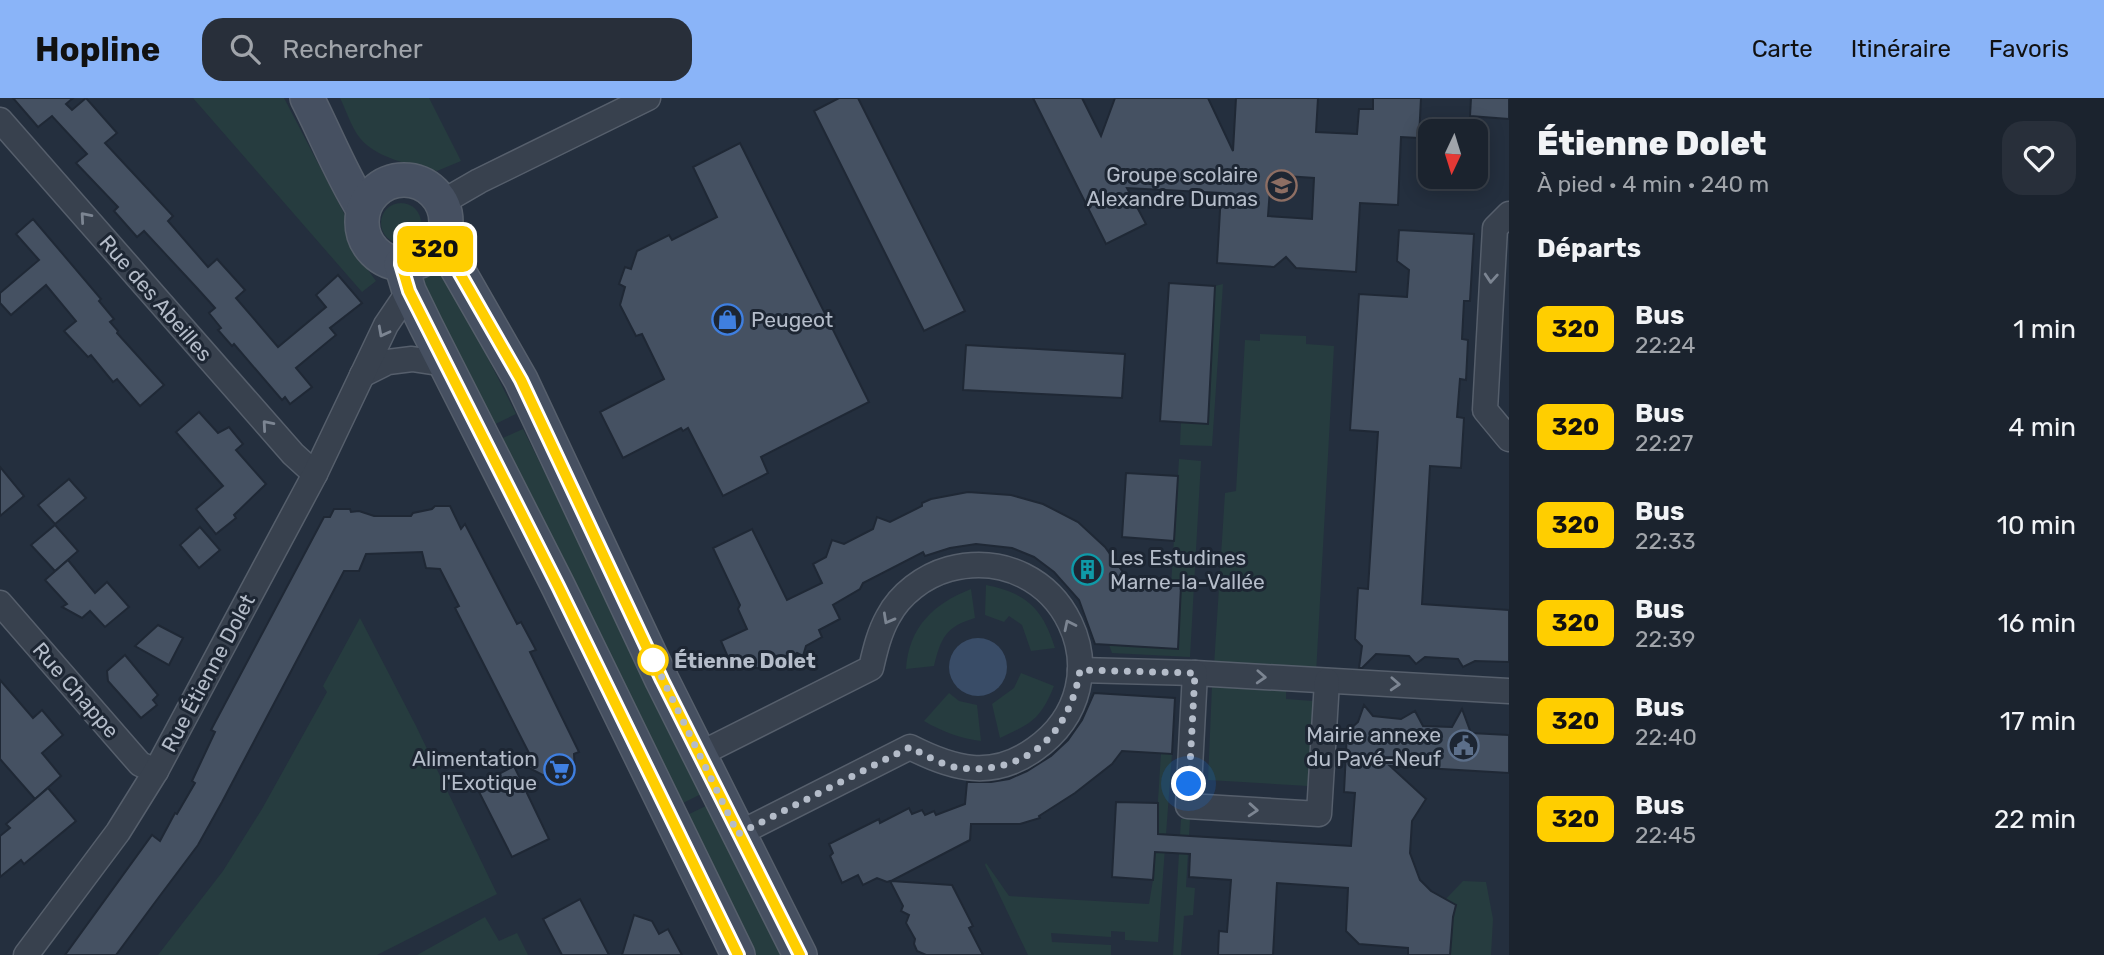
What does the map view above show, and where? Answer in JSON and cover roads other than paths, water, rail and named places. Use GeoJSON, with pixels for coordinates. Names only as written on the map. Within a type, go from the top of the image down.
{"type":"FeatureCollection","features":[{"type":"Feature","properties":{"kind":"main road"},"geometry":{"type":"LineString","coordinates":[[307,98],[343,176],[363,209]]}},
{"type":"Feature","properties":{"kind":"main road"},"geometry":{"type":"LineString","coordinates":[[326,135],[390,182]]}},
{"type":"Feature","properties":{"kind":"main road"},"geometry":{"type":"LineString","coordinates":[[405,278],[442,242],[446,222],[442,203],[426,186],[410,180],[390,182],[372,194],[363,209],[362,231],[371,250],[405,278],[738,955]]}},
{"type":"Feature","properties":{"kind":"main road"},"geometry":{"type":"LineString","coordinates":[[442,242],[521,380],[699,754],[800,955]]}},
{"type":"Feature","properties":{"kind":"street"},"geometry":{"type":"LineString","coordinates":[[442,203],[480,181],[648,98]]}},
{"type":"Feature","properties":{"kind":"street","name":"Rue des Abeilles"},"geometry":{"type":"LineString","coordinates":[[0,120],[293,454],[315,474]]}},
{"type":"Feature","properties":{"kind":"street"},"geometry":{"type":"LineString","coordinates":[[1508,215],[1495,228],[1485,410],[1509,439]]}},
{"type":"Feature","properties":{"kind":"street","name":"Rue Étienne Dolet"},"geometry":{"type":"LineString","coordinates":[[26,955],[118,832],[156,771],[315,474],[386,325],[405,278]]}},
{"type":"Feature","properties":{"kind":"street"},"geometry":{"type":"LineString","coordinates":[[362,374],[388,362],[412,359],[445,364]]}},
{"type":"Feature","properties":{"kind":"street"},"geometry":{"type":"LineString","coordinates":[[699,754],[871,668],[878,639],[888,615],[911,588],[935,573],[969,564],[998,566],[1031,579],[1049,593],[1070,622],[1078,645],[1080,670],[1077,691],[1065,720],[1051,738],[1022,759],[987,768],[958,768],[910,747],[738,834]]}},
{"type":"Feature","properties":{"kind":"street","name":"Rue Chappe"},"geometry":{"type":"LineString","coordinates":[[0,603],[140,764],[156,771]]}},
{"type":"Feature","properties":{"kind":"street"},"geometry":{"type":"LineString","coordinates":[[1080,670],[1195,673],[1509,691]]}},
{"type":"Feature","properties":{"kind":"street"},"geometry":{"type":"LineString","coordinates":[[1195,673],[1188,806],[1319,814],[1327,681]]}},
{"type":"Feature","properties":{"kind":"water"},"geometry":{"type":"Polygon","coordinates":[[[972,638],[984,638],[999,646],[1007,661],[1007,673],[999,688],[984,696],[972,696],[957,688],[949,673],[949,661],[957,646],[972,638]]]}},
{"type":"Feature","properties":{"kind":"place","name":"Groupe scolaire Alexandre Dumas"},"geometry":{"type":"Point","coordinates":[1281,186]}},
{"type":"Feature","properties":{"kind":"place","name":"Peugeot"},"geometry":{"type":"Point","coordinates":[728,319]}},
{"type":"Feature","properties":{"kind":"place","name":"Les Estudines Marne-la-Vallée"},"geometry":{"type":"Point","coordinates":[1087,569]}},
{"type":"Feature","properties":{"kind":"place","name":"Étienne Dolet"},"geometry":{"type":"Point","coordinates":[653,660]}},
{"type":"Feature","properties":{"kind":"place","name":"Mairie annexe du Pavé-Neuf"},"geometry":{"type":"Point","coordinates":[1464,746]}},
{"type":"Feature","properties":{"kind":"place","name":"Alimentation l'Exotique"},"geometry":{"type":"Point","coordinates":[560,770]}}]}
